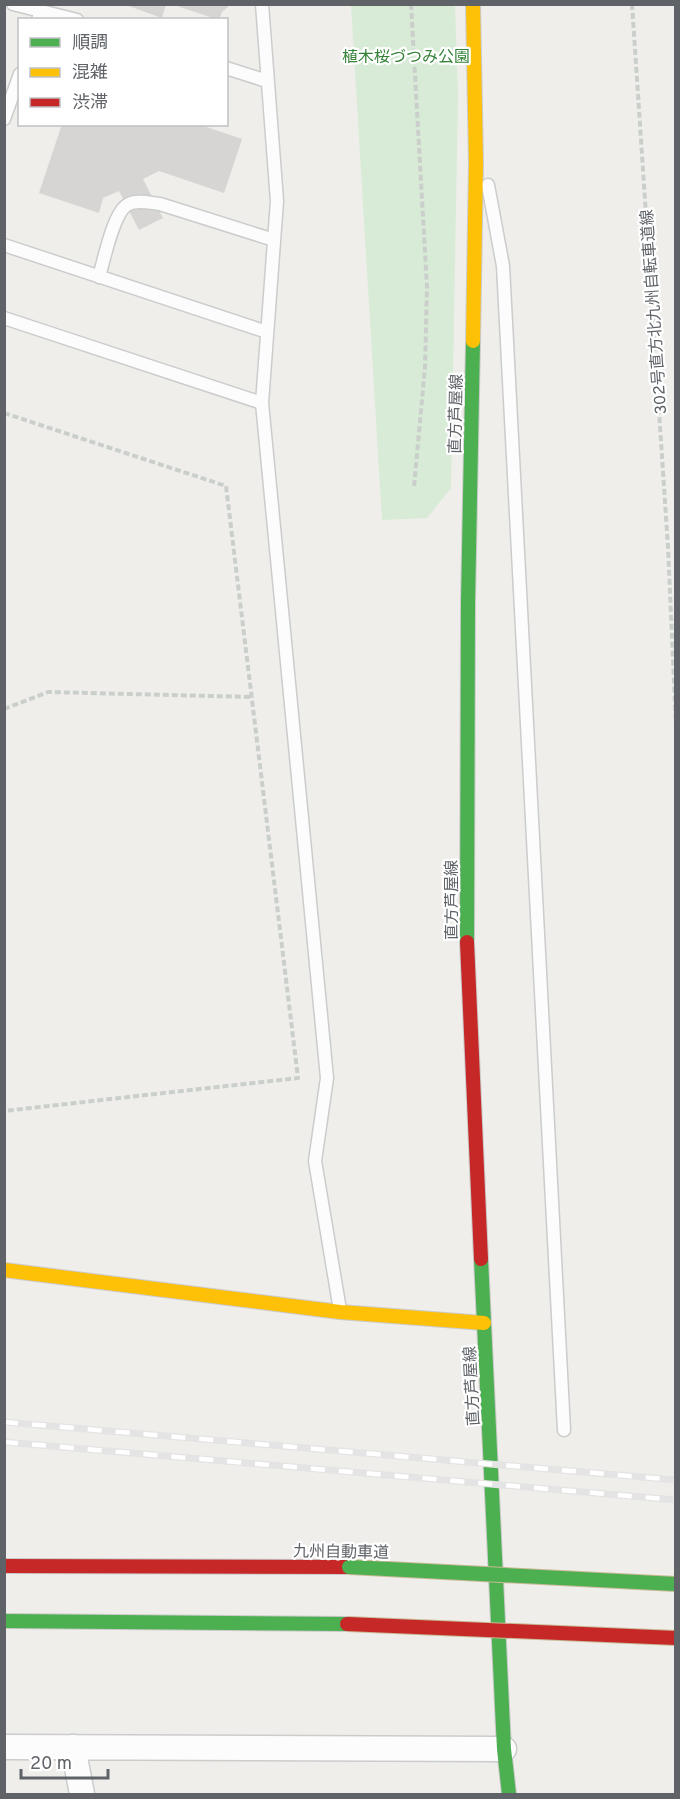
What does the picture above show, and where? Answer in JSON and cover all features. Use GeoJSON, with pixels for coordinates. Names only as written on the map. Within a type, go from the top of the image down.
{"type":"FeatureCollection","features":[{"type":"Feature","properties":{"kind":"main road","name":"直方芦屋線"},"geometry":{"type":"LineString","coordinates":[[473,4],[476,163],[468,603],[466,926],[504,1749],[509,1794]]}},
{"type":"Feature","properties":{"kind":"main road"},"geometry":{"type":"LineString","coordinates":[[4,1270],[340,1312],[484,1323]]}},
{"type":"Feature","properties":{"kind":"main road","name":"九州自動車道"},"geometry":{"type":"LineString","coordinates":[[4,1566],[349,1567],[675,1584]]}},
{"type":"Feature","properties":{"kind":"main road"},"geometry":{"type":"LineString","coordinates":[[4,1621],[347,1624],[675,1638]]}},
{"type":"Feature","properties":{"kind":"street"},"geometry":{"type":"LineString","coordinates":[[4,1747],[504,1749]]}},
{"type":"Feature","properties":{"kind":"street"},"geometry":{"type":"LineString","coordinates":[[73,1747],[82,1794]]}},
{"type":"Feature","properties":{"kind":"lane"},"geometry":{"type":"LineString","coordinates":[[13,4],[39,15],[62,18]]}},
{"type":"Feature","properties":{"kind":"lane"},"geometry":{"type":"LineString","coordinates":[[262,4],[277,201],[262,404],[327,1078],[315,1161],[340,1312]]}},
{"type":"Feature","properties":{"kind":"lane"},"geometry":{"type":"LineString","coordinates":[[228,69],[267,81]]}},
{"type":"Feature","properties":{"kind":"lane"},"geometry":{"type":"LineString","coordinates":[[4,119],[18,80]]}},
{"type":"Feature","properties":{"kind":"lane"},"geometry":{"type":"LineString","coordinates":[[476,163],[490,191],[503,266],[564,1430]]}},
{"type":"Feature","properties":{"kind":"lane"},"geometry":{"type":"LineString","coordinates":[[99,277],[119,213],[128,204],[144,202],[160,204],[274,240]]}},
{"type":"Feature","properties":{"kind":"lane"},"geometry":{"type":"LineString","coordinates":[[4,245],[267,332]]}},
{"type":"Feature","properties":{"kind":"lane"},"geometry":{"type":"LineString","coordinates":[[4,318],[262,404]]}},
{"type":"Feature","properties":{"kind":"path"},"geometry":{"type":"LineString","coordinates":[[411,4],[427,287],[425,367],[414,487]]}},
{"type":"Feature","properties":{"kind":"path","name":"302号直方北九州自転車道線"},"geometry":{"type":"LineString","coordinates":[[632,4],[668,547],[675,727]]}},
{"type":"Feature","properties":{"kind":"path"},"geometry":{"type":"LineString","coordinates":[[4,413],[226,486],[298,1077],[4,1111]]}},
{"type":"Feature","properties":{"kind":"path"},"geometry":{"type":"LineString","coordinates":[[4,709],[48,692],[252,697]]}},
{"type":"Feature","properties":{"kind":"green space","name":"植木桜づつみ公園"},"geometry":{"type":"Polygon","coordinates":[[[351,5],[455,5],[458,95],[451,488],[427,518],[382,520],[351,5]]]}},
{"type":"Feature","properties":{"kind":"building"},"geometry":{"type":"Polygon","coordinates":[[[123,4],[166,4],[162,18],[123,4]]]}},
{"type":"Feature","properties":{"kind":"building"},"geometry":{"type":"Polygon","coordinates":[[[231,4],[222,12],[220,18],[213,18],[174,5],[231,4]]]}},
{"type":"Feature","properties":{"kind":"building"},"geometry":{"type":"Polygon","coordinates":[[[61,126],[204,126],[242,139],[224,193],[159,171],[143,179],[163,218],[139,230],[119,191],[103,198],[99,213],[39,193],[61,126]]]}},
{"type":"Feature","properties":{"kind":"railway"},"geometry":{"type":"LineString","coordinates":[[4,1422],[676,1480]]}},
{"type":"Feature","properties":{"kind":"railway"},"geometry":{"type":"LineString","coordinates":[[4,1442],[676,1500]]}},
{"type":"Feature","properties":{"kind":"traffic: fast"},"geometry":{"type":"LineString","coordinates":[[467,942],[468,603],[473,341]]}},
{"type":"Feature","properties":{"kind":"traffic: fast"},"geometry":{"type":"LineString","coordinates":[[481,1259],[504,1749],[509,1794]]}},
{"type":"Feature","properties":{"kind":"traffic: fast"},"geometry":{"type":"LineString","coordinates":[[349,1567],[676,1584]]}},
{"type":"Feature","properties":{"kind":"traffic: fast"},"geometry":{"type":"LineString","coordinates":[[4,1621],[347,1624]]}},
{"type":"Feature","properties":{"kind":"traffic: slow"},"geometry":{"type":"LineString","coordinates":[[473,4],[476,163],[473,341]]}},
{"type":"Feature","properties":{"kind":"traffic: slow"},"geometry":{"type":"LineString","coordinates":[[4,1270],[340,1312],[484,1323]]}},
{"type":"Feature","properties":{"kind":"traffic: jam"},"geometry":{"type":"LineString","coordinates":[[467,942],[481,1259]]}},
{"type":"Feature","properties":{"kind":"traffic: jam"},"geometry":{"type":"LineString","coordinates":[[4,1566],[349,1567]]}},
{"type":"Feature","properties":{"kind":"traffic: jam"},"geometry":{"type":"LineString","coordinates":[[347,1624],[676,1638]]}}]}
